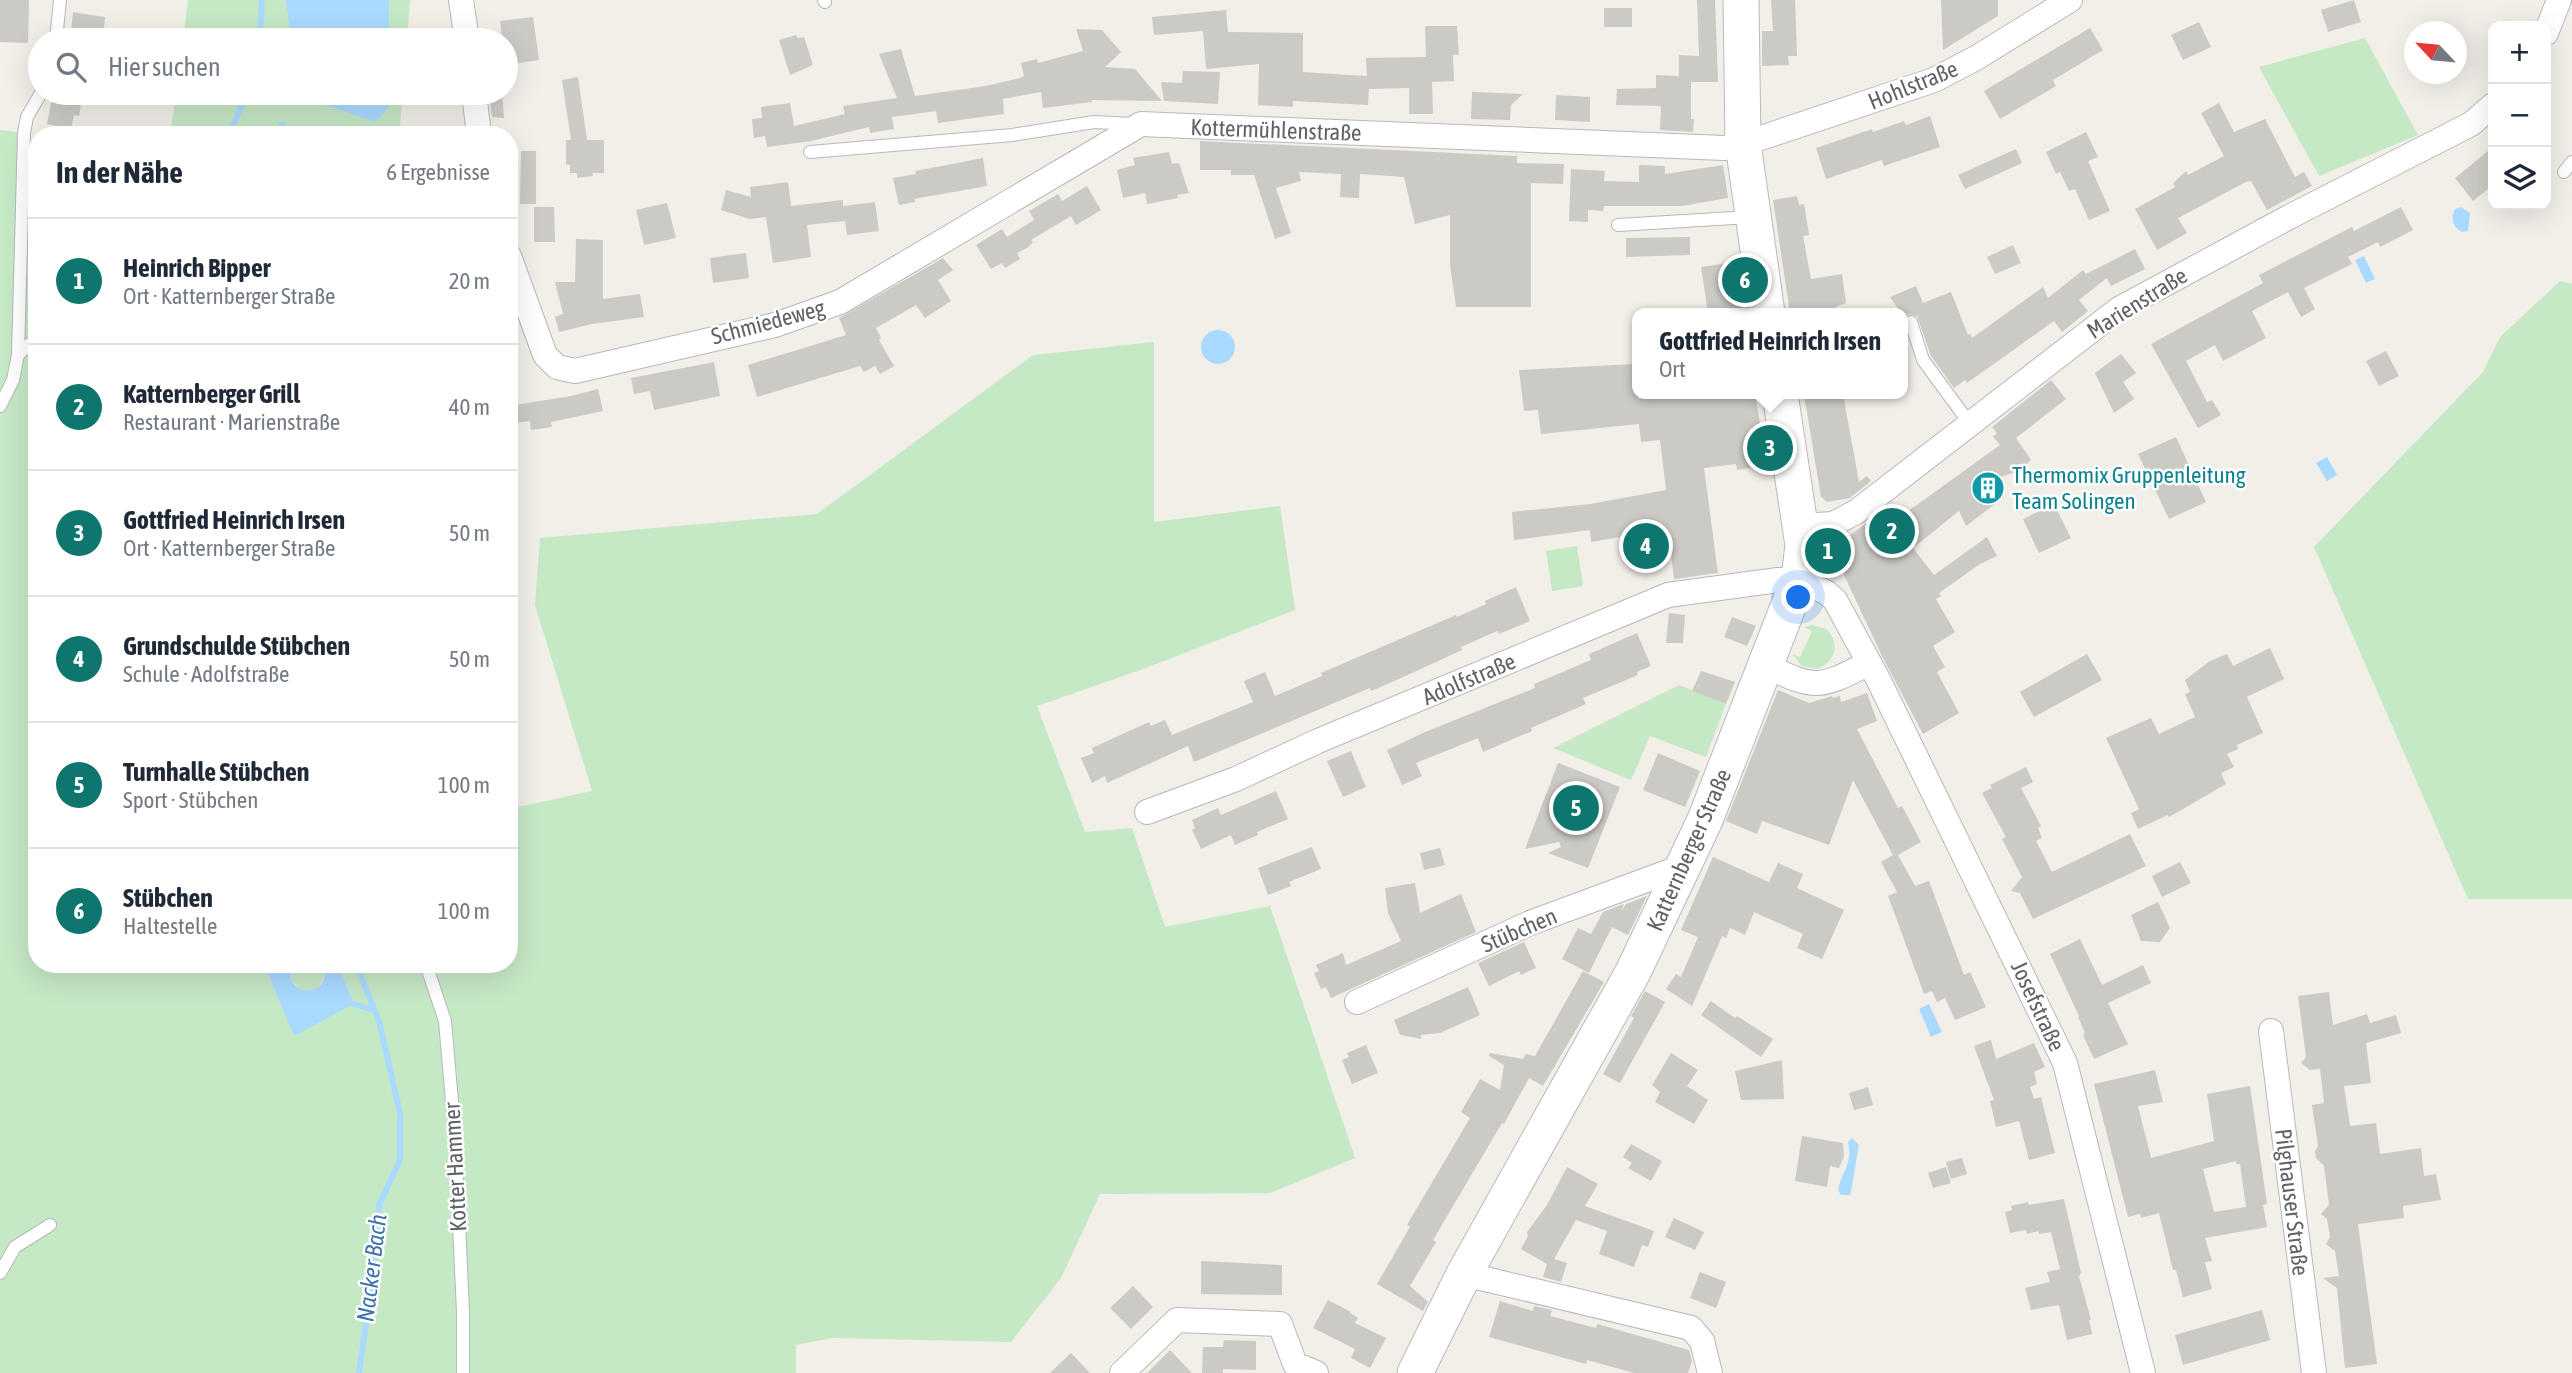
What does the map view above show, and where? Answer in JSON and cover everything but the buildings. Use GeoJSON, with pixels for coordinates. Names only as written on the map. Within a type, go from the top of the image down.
{"type":"FeatureCollection","features":[{"type":"Feature","properties":{"kind":"street"},"geometry":{"type":"LineString","coordinates":[[461,0],[465,28]]}},
{"type":"Feature","properties":{"kind":"street"},"geometry":{"type":"LineString","coordinates":[[1741,0],[1744,144],[1766,308]]}},
{"type":"Feature","properties":{"kind":"street","name":"Hohlstraße"},"geometry":{"type":"LineString","coordinates":[[1744,144],[1934,80],[1976,58],[2070,0]]}},
{"type":"Feature","properties":{"kind":"street"},"geometry":{"type":"LineString","coordinates":[[2551,21],[2559,0]]}},
{"type":"Feature","properties":{"kind":"street"},"geometry":{"type":"LineString","coordinates":[[476,105],[479,126]]}},
{"type":"Feature","properties":{"kind":"street","name":"Marienstraße"},"geometry":{"type":"LineString","coordinates":[[1801,526],[1826,525],[1848,516],[2119,309],[2289,216],[2470,124],[2488,109]]}},
{"type":"Feature","properties":{"kind":"street","name":"Kottermühlenstraße"},"geometry":{"type":"LineString","coordinates":[[1141,124],[1580,144],[1724,148],[1744,144]]}},
{"type":"Feature","properties":{"kind":"street","name":"Schmiedeweg"},"geometry":{"type":"LineString","coordinates":[[518,281],[545,355],[562,369],[584,369],[775,325],[841,302],[1141,124]]}},
{"type":"Feature","properties":{"kind":"street","name":"Katternberger Straße"},"geometry":{"type":"LineString","coordinates":[[1415,1373],[1464,1274],[1633,972],[1684,866],[1799,579],[1803,545],[1781,399]]}},
{"type":"Feature","properties":{"kind":"street","name":"Josefstraße"},"geometry":{"type":"LineString","coordinates":[[1799,579],[1835,600],[1870,663],[2014,953],[2065,1063],[2144,1373]]}},
{"type":"Feature","properties":{"kind":"street","name":"Adolfstraße"},"geometry":{"type":"LineString","coordinates":[[1147,812],[1236,779],[1318,741],[1668,595],[1799,579]]}},
{"type":"Feature","properties":{"kind":"street"},"geometry":{"type":"LineString","coordinates":[[1766,666],[1794,678],[1818,684],[1840,678],[1870,663]]}},
{"type":"Feature","properties":{"kind":"street","name":"Stübchen"},"geometry":{"type":"LineString","coordinates":[[1357,1002],[1530,923],[1684,866]]}},
{"type":"Feature","properties":{"kind":"street","name":"Pilghauser Straße"},"geometry":{"type":"LineString","coordinates":[[2271,1031],[2314,1373]]}},
{"type":"Feature","properties":{"kind":"street"},"geometry":{"type":"LineString","coordinates":[[1464,1274],[1691,1328],[1702,1340],[1710,1373]]}},
{"type":"Feature","properties":{"kind":"street"},"geometry":{"type":"LineString","coordinates":[[1122,1373],[1177,1320],[1280,1324],[1295,1364],[1316,1373]]}},
{"type":"Feature","properties":{"kind":"lane"},"geometry":{"type":"LineString","coordinates":[[57,28],[60,0]]}},
{"type":"Feature","properties":{"kind":"lane"},"geometry":{"type":"LineString","coordinates":[[0,406],[13,380],[18,355],[24,132],[27,117],[34,105]]}},
{"type":"Feature","properties":{"kind":"lane","name":"Kottermühlenstraße"},"geometry":{"type":"LineString","coordinates":[[810,152],[1012,135],[1094,122],[1141,124]]}},
{"type":"Feature","properties":{"kind":"lane"},"geometry":{"type":"LineString","coordinates":[[1618,225],[1754,217]]}},
{"type":"Feature","properties":{"kind":"lane"},"geometry":{"type":"LineString","coordinates":[[1911,322],[1923,360],[1970,424]]}},
{"type":"Feature","properties":{"kind":"lane"},"geometry":{"type":"LineString","coordinates":[[18,355],[28,346]]}},
{"type":"Feature","properties":{"kind":"lane","name":"Kotter Hammer"},"geometry":{"type":"LineString","coordinates":[[429,973],[445,1021],[456,1150],[463,1373]]}},
{"type":"Feature","properties":{"kind":"lane"},"geometry":{"type":"LineString","coordinates":[[0,1273],[15,1247],[50,1225]]}},
{"type":"Feature","properties":{"kind":"green space"},"geometry":{"type":"Polygon","coordinates":[[[188,0],[410,0],[408,28],[184,28],[188,0]]]}},
{"type":"Feature","properties":{"kind":"green space"},"geometry":{"type":"Polygon","coordinates":[[[2365,38],[2418,135],[2319,176],[2259,67],[2365,38]]]}},
{"type":"Feature","properties":{"kind":"green space"},"geometry":{"type":"Polygon","coordinates":[[[174,105],[402,105],[400,126],[171,126],[174,105]]]}},
{"type":"Feature","properties":{"kind":"green space"},"geometry":{"type":"Polygon","coordinates":[[[0,130],[24,133],[23,232],[28,232],[28,973],[268,973],[294,1035],[354,1004],[342,973],[518,973],[518,807],[592,791],[535,605],[540,538],[817,514],[1033,355],[1154,342],[1154,522],[1280,506],[1295,610],[1146,668],[1037,706],[1085,832],[1132,828],[1165,927],[1270,906],[1355,1158],[1270,1193],[1100,1194],[1061,1278],[1011,1342],[832,1338],[796,1345],[796,1373],[0,1373],[0,130]]]}},
{"type":"Feature","properties":{"kind":"green space"},"geometry":{"type":"Polygon","coordinates":[[[2560,281],[2572,284],[2572,899],[2468,899],[2314,547],[2483,372],[2500,337],[2560,281]]]}},
{"type":"Feature","properties":{"kind":"green space"},"geometry":{"type":"Polygon","coordinates":[[[1577,546],[1583,586],[1552,591],[1546,551],[1577,546]]]}},
{"type":"Feature","properties":{"kind":"green space"},"geometry":{"type":"Polygon","coordinates":[[[1812,625],[1826,629],[1835,646],[1829,662],[1817,669],[1802,666],[1792,654],[1800,657],[1812,631],[1804,627],[1812,625]]]}},
{"type":"Feature","properties":{"kind":"green space"},"geometry":{"type":"Polygon","coordinates":[[[1679,685],[1726,704],[1706,757],[1650,736],[1631,780],[1553,748],[1679,685]]]}},
{"type":"Feature","properties":{"kind":"green space"},"geometry":{"type":"Polygon","coordinates":[[[292,973],[323,973],[319,986],[308,991],[296,986],[291,978],[292,973]]]}},
{"type":"Feature","properties":{"kind":"water"},"geometry":{"type":"Polygon","coordinates":[[[286,0],[389,0],[389,28],[290,28],[286,0]]]}},
{"type":"Feature","properties":{"kind":"water"},"geometry":{"type":"Polygon","coordinates":[[[325,105],[388,105],[375,122],[325,105]]]}},
{"type":"Feature","properties":{"kind":"water"},"geometry":{"type":"Polygon","coordinates":[[[2461,207],[2470,213],[2468,231],[2462,232],[2456,228],[2453,219],[2455,209],[2461,207]]]}},
{"type":"Feature","properties":{"kind":"water"},"geometry":{"type":"Polygon","coordinates":[[[2364,256],[2375,279],[2366,283],[2355,260],[2364,256]]]}},
{"type":"Feature","properties":{"kind":"water"},"geometry":{"type":"Polygon","coordinates":[[[1218,330],[1230,335],[1235,347],[1230,359],[1218,364],[1206,359],[1201,347],[1206,335],[1218,330]]]}},
{"type":"Feature","properties":{"kind":"water"},"geometry":{"type":"Polygon","coordinates":[[[2327,457],[2337,475],[2327,481],[2316,463],[2327,457]]]}},
{"type":"Feature","properties":{"kind":"water"},"geometry":{"type":"Polygon","coordinates":[[[268,973],[292,973],[293,984],[299,989],[308,990],[316,989],[322,984],[323,973],[342,973],[354,1004],[294,1036],[268,973]]]}},
{"type":"Feature","properties":{"kind":"water"},"geometry":{"type":"Polygon","coordinates":[[[1929,1004],[1942,1032],[1931,1037],[1919,1009],[1929,1004]]]}},
{"type":"Feature","properties":{"kind":"water"},"geometry":{"type":"Polygon","coordinates":[[[1852,1138],[1859,1145],[1851,1195],[1841,1195],[1838,1190],[1848,1162],[1848,1142],[1852,1138]]]}},
{"type":"Feature","properties":{"kind":"waterway","name":"Nacker Bach"},"geometry":{"type":"LineString","coordinates":[[261,28],[262,0]]}},
{"type":"Feature","properties":{"kind":"waterway","name":"Nacker Bach"},"geometry":{"type":"LineString","coordinates":[[233,126],[242,105]]}},
{"type":"Feature","properties":{"kind":"waterway","name":"Nacker Bach"},"geometry":{"type":"LineString","coordinates":[[359,1373],[376,1252],[379,1205],[400,1160],[400,1113],[379,1021],[360,973]]}},
{"type":"Feature","properties":{"kind":"waterway"},"geometry":{"type":"LineString","coordinates":[[354,1004],[374,1010]]}},
{"type":"Feature","properties":{"kind":"place","name":"Stübchen"},"geometry":{"type":"Point","coordinates":[1745,280]}},
{"type":"Feature","properties":{"kind":"place","name":"Gottfried Heinrich Irsen"},"geometry":{"type":"Point","coordinates":[1770,448]}},
{"type":"Feature","properties":{"kind":"place","name":"Thermomix Gruppenleitung Team Solingen"},"geometry":{"type":"Point","coordinates":[1988,488]}},
{"type":"Feature","properties":{"kind":"place","name":"Katternberger Grill"},"geometry":{"type":"Point","coordinates":[1892,531]}},
{"type":"Feature","properties":{"kind":"place","name":"Grundschulde Stübchen"},"geometry":{"type":"Point","coordinates":[1646,546]}},
{"type":"Feature","properties":{"kind":"place","name":"Heinrich Bipper"},"geometry":{"type":"Point","coordinates":[1828,551]}},
{"type":"Feature","properties":{"kind":"place","name":"Turnhalle Stübchen"},"geometry":{"type":"Point","coordinates":[1576,808]}}]}
